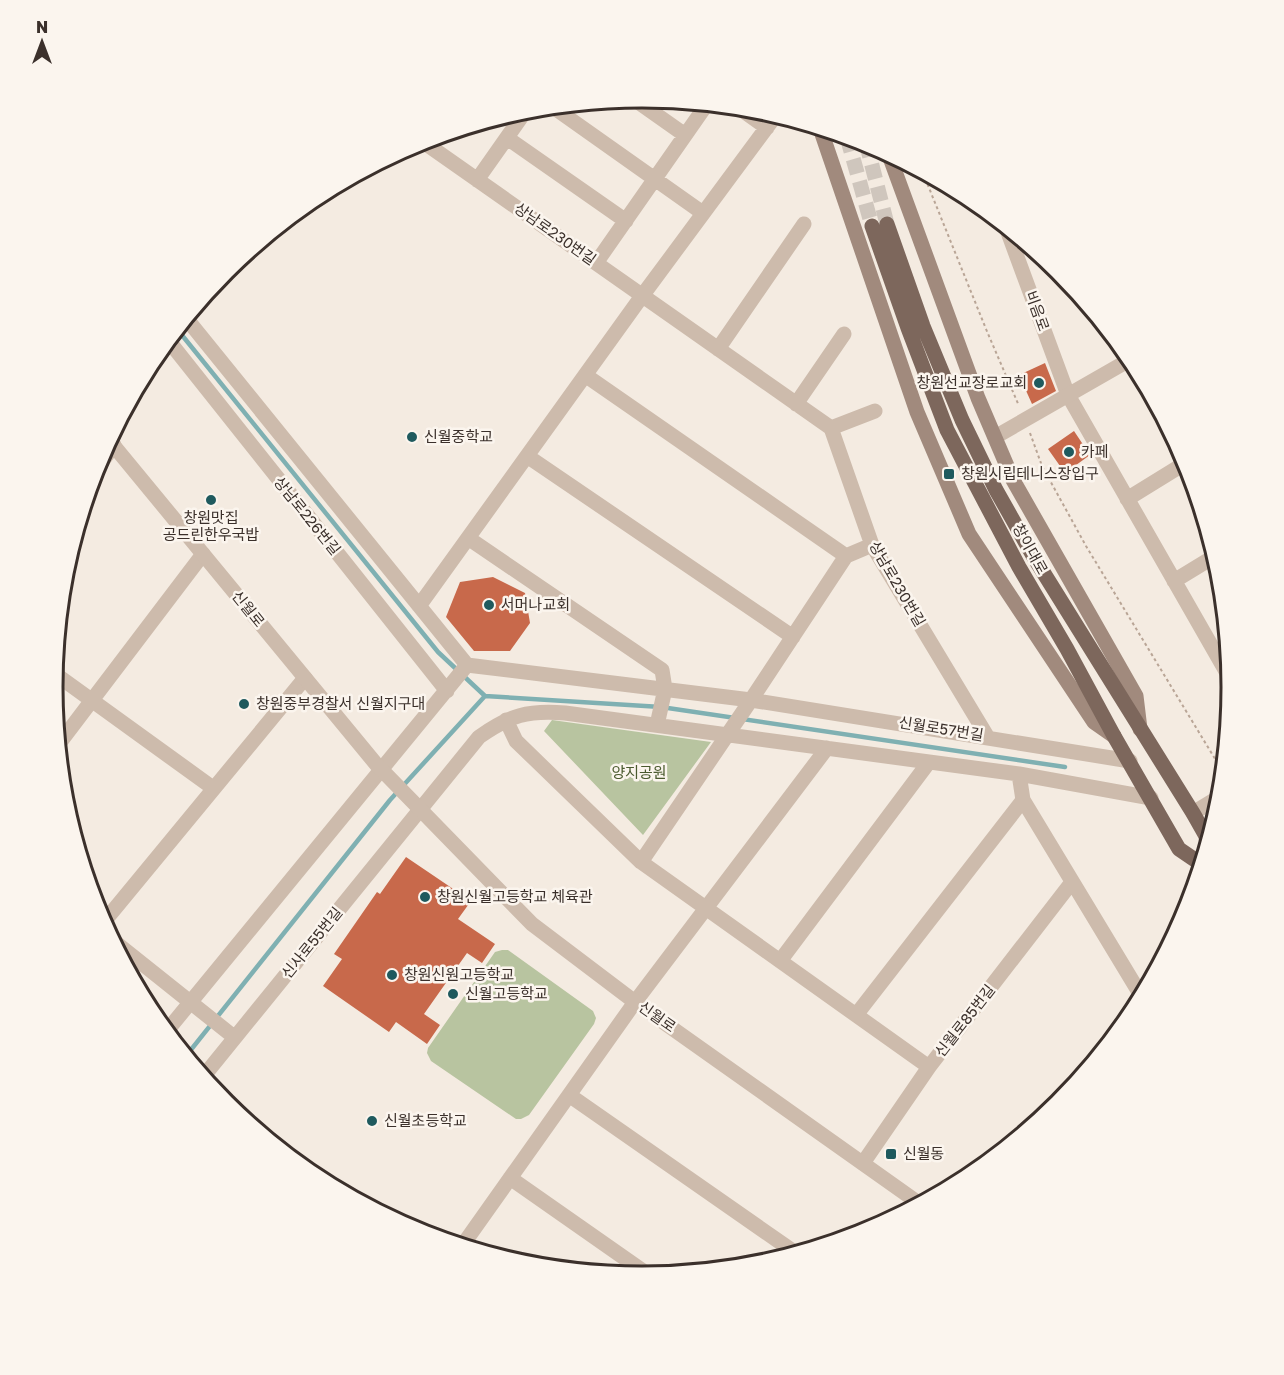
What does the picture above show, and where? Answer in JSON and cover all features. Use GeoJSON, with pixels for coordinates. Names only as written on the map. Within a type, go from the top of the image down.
{"type":"FeatureCollection","features":[{"type":"Feature","properties":{"kind":"main road"},"geometry":{"type":"LineString","coordinates":[[823,138],[917,412],[969,534],[1094,722],[1114,736]]}},
{"type":"Feature","properties":{"kind":"main road"},"geometry":{"type":"LineString","coordinates":[[894,166],[978,398],[1013,480],[1136,696],[1140,729]]}},
{"type":"Feature","properties":{"kind":"main road","name":"창이대로"},"geometry":{"type":"LineString","coordinates":[[1194,859],[1179,849],[1019,567],[947,430],[908,328],[880,225],[962,420],[996,490],[1035,560],[1203,830]]}},
{"type":"Feature","properties":{"kind":"street"},"geometry":{"type":"LineString","coordinates":[[647,108],[685,135]]}},
{"type":"Feature","properties":{"kind":"street"},"geometry":{"type":"LineString","coordinates":[[596,263],[701,112]]}},
{"type":"Feature","properties":{"kind":"street"},"geometry":{"type":"LineString","coordinates":[[562,114],[703,213]]}},
{"type":"Feature","properties":{"kind":"street"},"geometry":{"type":"LineString","coordinates":[[477,180],[518,122]]}},
{"type":"Feature","properties":{"kind":"street"},"geometry":{"type":"LineString","coordinates":[[419,606],[642,296],[770,123]]}},
{"type":"Feature","properties":{"kind":"street"},"geometry":{"type":"LineString","coordinates":[[507,138],[626,221]]}},
{"type":"Feature","properties":{"kind":"street","name":"상남로230번길"},"geometry":{"type":"LineString","coordinates":[[436,147],[477,180],[831,428],[872,544],[987,736]]}},
{"type":"Feature","properties":{"kind":"street"},"geometry":{"type":"LineString","coordinates":[[718,349],[804,224]]}},
{"type":"Feature","properties":{"kind":"street","name":"비음로"},"geometry":{"type":"LineString","coordinates":[[1012,242],[1068,395],[1220,659]]}},
{"type":"Feature","properties":{"kind":"street"},"geometry":{"type":"LineString","coordinates":[[173,1025],[194,1004],[385,774],[467,666],[191,325]]}},
{"type":"Feature","properties":{"kind":"street"},"geometry":{"type":"LineString","coordinates":[[796,404],[844,334]]}},
{"type":"Feature","properties":{"kind":"street","name":"상남로226번길"},"geometry":{"type":"LineString","coordinates":[[174,347],[451,686]]}},
{"type":"Feature","properties":{"kind":"street"},"geometry":{"type":"LineString","coordinates":[[995,437],[1122,364]]}},
{"type":"Feature","properties":{"kind":"street"},"geometry":{"type":"LineString","coordinates":[[585,375],[846,556]]}},
{"type":"Feature","properties":{"kind":"street"},"geometry":{"type":"LineString","coordinates":[[831,428],[875,411]]}},
{"type":"Feature","properties":{"kind":"street","name":"신월로"},"geometry":{"type":"LineString","coordinates":[[115,447],[385,774],[532,924],[635,1002],[913,1199]]}},
{"type":"Feature","properties":{"kind":"street"},"geometry":{"type":"LineString","coordinates":[[527,456],[793,637]]}},
{"type":"Feature","properties":{"kind":"street"},"geometry":{"type":"LineString","coordinates":[[1127,499],[1178,468]]}},
{"type":"Feature","properties":{"kind":"street"},"geometry":{"type":"LineString","coordinates":[[468,538],[662,670],[664,693],[658,722]]}},
{"type":"Feature","properties":{"kind":"street"},"geometry":{"type":"LineString","coordinates":[[641,862],[846,556],[872,544]]}},
{"type":"Feature","properties":{"kind":"street"},"geometry":{"type":"LineString","coordinates":[[65,736],[203,554]]}},
{"type":"Feature","properties":{"kind":"street"},"geometry":{"type":"LineString","coordinates":[[1174,581],[1207,561]]}},
{"type":"Feature","properties":{"kind":"street","name":"신월로57번길"},"geometry":{"type":"LineString","coordinates":[[467,666],[987,736],[1130,761]]}},
{"type":"Feature","properties":{"kind":"street"},"geometry":{"type":"LineString","coordinates":[[110,915],[304,678]]}},
{"type":"Feature","properties":{"kind":"street"},"geometry":{"type":"LineString","coordinates":[[63,680],[213,788]]}},
{"type":"Feature","properties":{"kind":"street","name":"신사로55번길"},"geometry":{"type":"LineString","coordinates":[[207,1070],[232,1036],[418,807],[479,737],[518,714],[541,711],[730,731],[827,748],[1019,774],[1150,798]]}},
{"type":"Feature","properties":{"kind":"street"},"geometry":{"type":"LineString","coordinates":[[506,720],[516,741],[641,862],[929,1067]]}},
{"type":"Feature","properties":{"kind":"street"},"geometry":{"type":"LineString","coordinates":[[467,1239],[635,1002],[827,748]]}},
{"type":"Feature","properties":{"kind":"street"},"geometry":{"type":"LineString","coordinates":[[780,961],[929,762]]}},
{"type":"Feature","properties":{"kind":"street"},"geometry":{"type":"LineString","coordinates":[[1019,774],[1023,800],[1136,988]]}},
{"type":"Feature","properties":{"kind":"street"},"geometry":{"type":"LineString","coordinates":[[856,1015],[1023,800]]}},
{"type":"Feature","properties":{"kind":"street"},"geometry":{"type":"LineString","coordinates":[[1193,813],[1209,803]]}},
{"type":"Feature","properties":{"kind":"street","name":"신월로85번길"},"geometry":{"type":"LineString","coordinates":[[863,1163],[929,1067],[1072,882]]}},
{"type":"Feature","properties":{"kind":"street"},"geometry":{"type":"LineString","coordinates":[[127,951],[232,1036]]}},
{"type":"Feature","properties":{"kind":"street"},"geometry":{"type":"LineString","coordinates":[[569,1095],[786,1248]]}},
{"type":"Feature","properties":{"kind":"street"},"geometry":{"type":"LineString","coordinates":[[510,1179],[635,1266]]}},
{"type":"Feature","properties":{"kind":"path"},"geometry":{"type":"LineString","coordinates":[[927,183],[1042,466],[1086,546],[1216,761]]}},
{"type":"Feature","properties":{"kind":"green space","name":"양지공원"},"geometry":{"type":"Polygon","coordinates":[[[552,720],[711,742],[643,835],[544,731],[552,720]]]}},
{"type":"Feature","properties":{"kind":"green space"},"geometry":{"type":"Polygon","coordinates":[[[508,950],[593,1011],[596,1018],[529,1115],[521,1119],[516,1119],[431,1061],[427,1053],[428,1048],[495,952],[508,950]]]}},
{"type":"Feature","properties":{"kind":"building","name":"창원선교장로교회"},"geometry":{"type":"Polygon","coordinates":[[[1045,363],[1056,391],[1032,404],[1019,375],[1045,363]]]}},
{"type":"Feature","properties":{"kind":"building","name":"카페"},"geometry":{"type":"Polygon","coordinates":[[[1074,431],[1090,455],[1065,473],[1048,449],[1074,431]]]}},
{"type":"Feature","properties":{"kind":"building","name":"서머나교회"},"geometry":{"type":"Polygon","coordinates":[[[493,577],[525,593],[530,623],[510,651],[474,651],[446,617],[460,582],[493,577]]]}},
{"type":"Feature","properties":{"kind":"building","name":"창원신원고등학교"},"geometry":{"type":"Polygon","coordinates":[[[406,857],[471,901],[458,919],[495,944],[482,963],[467,953],[424,1014],[440,1025],[427,1044],[396,1022],[389,1032],[323,986],[342,959],[334,954],[377,892],[380,894],[406,857]]]}},
{"type":"Feature","properties":{"kind":"waterway"},"geometry":{"type":"LineString","coordinates":[[182,336],[438,652],[485,696]]}},
{"type":"Feature","properties":{"kind":"waterway"},"geometry":{"type":"LineString","coordinates":[[191,1050],[390,800],[485,696],[661,707],[1065,767]]}},
{"type":"Feature","properties":{"kind":"tunnel"},"geometry":{"type":"LineString","coordinates":[[850,148],[872,226]]}},
{"type":"Feature","properties":{"kind":"tunnel"},"geometry":{"type":"LineString","coordinates":[[869,155],[887,224]]}},
{"type":"Feature","properties":{"kind":"place","name":"창원선교장로교회"},"geometry":{"type":"Point","coordinates":[1039,383]}},
{"type":"Feature","properties":{"kind":"place","name":"신월중학교"},"geometry":{"type":"Point","coordinates":[412,437]}},
{"type":"Feature","properties":{"kind":"place","name":"카페"},"geometry":{"type":"Point","coordinates":[1069,452]}},
{"type":"Feature","properties":{"kind":"place","name":"창원시립테니스장입구"},"geometry":{"type":"Point","coordinates":[949,474]}},
{"type":"Feature","properties":{"kind":"place","name":"창원맛집 공드린한우국밥"},"geometry":{"type":"Point","coordinates":[211,500]}},
{"type":"Feature","properties":{"kind":"place","name":"서머나교회"},"geometry":{"type":"Point","coordinates":[489,605]}},
{"type":"Feature","properties":{"kind":"place","name":"창원중부경찰서 신월지구대"},"geometry":{"type":"Point","coordinates":[244,704]}},
{"type":"Feature","properties":{"kind":"place","name":"창원신월고등학교 체육관"},"geometry":{"type":"Point","coordinates":[425,897]}},
{"type":"Feature","properties":{"kind":"place","name":"창원신원고등학교"},"geometry":{"type":"Point","coordinates":[392,975]}},
{"type":"Feature","properties":{"kind":"place","name":"신월고등학교"},"geometry":{"type":"Point","coordinates":[453,994]}},
{"type":"Feature","properties":{"kind":"place","name":"신월초등학교"},"geometry":{"type":"Point","coordinates":[372,1121]}},
{"type":"Feature","properties":{"kind":"place","name":"신월동"},"geometry":{"type":"Point","coordinates":[891,1154]}}]}
